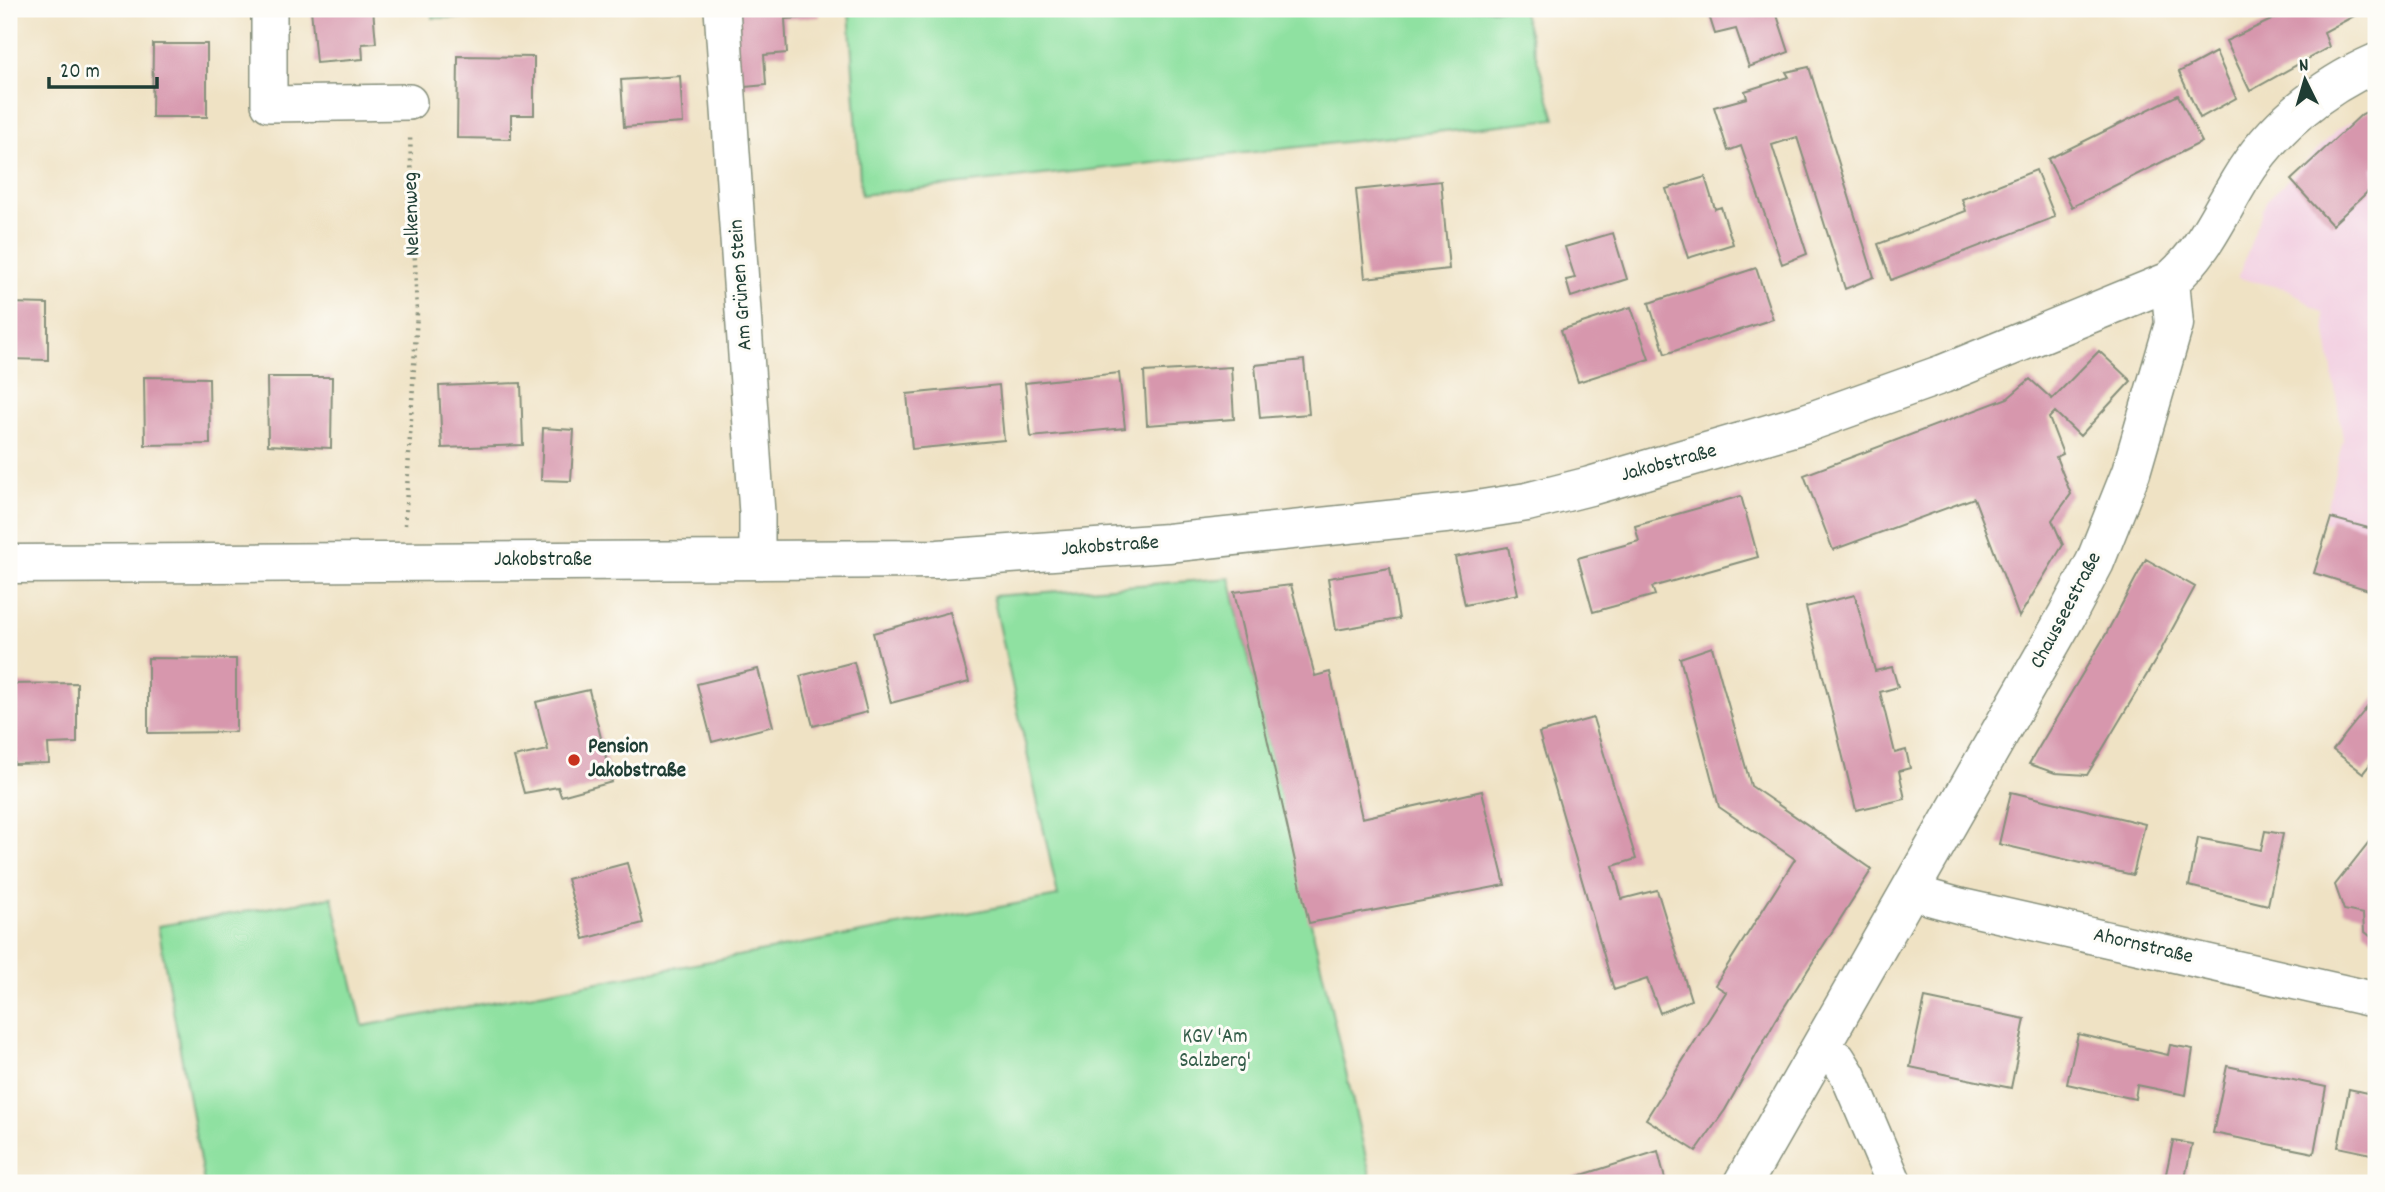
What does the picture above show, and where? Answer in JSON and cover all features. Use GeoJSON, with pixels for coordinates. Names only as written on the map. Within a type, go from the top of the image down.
{"type":"FeatureCollection","features":[{"type":"Feature","properties":{"kind":"street"},"geometry":{"type":"LineString","coordinates":[[269,9],[269,104],[409,103]]}},
{"type":"Feature","properties":{"kind":"street","name":"Am Grünen Stein"},"geometry":{"type":"LineString","coordinates":[[722,9],[751,431],[757,561]]}},
{"type":"Feature","properties":{"kind":"street"},"geometry":{"type":"LineString","coordinates":[[2170,281],[2193,261],[2241,179],[2284,124],[2319,95],[2376,63]]}},
{"type":"Feature","properties":{"kind":"street","name":"Jakobstraße"},"geometry":{"type":"LineString","coordinates":[[9,564],[938,559],[1154,544],[1464,512],[1527,502],[1734,446],[1943,374],[2170,281]]}},
{"type":"Feature","properties":{"kind":"street","name":"Chausseestraße"},"geometry":{"type":"LineString","coordinates":[[1743,1183],[2067,615],[2115,514],[2131,472],[2174,324],[2170,281]]}},
{"type":"Feature","properties":{"kind":"street","name":"Ahornstraße"},"geometry":{"type":"LineString","coordinates":[[1912,888],[1931,898],[1960,906],[2376,1000]]}},
{"type":"Feature","properties":{"kind":"street"},"geometry":{"type":"LineString","coordinates":[[1821,1048],[1838,1059],[1848,1075],[1894,1183]]}},
{"type":"Feature","properties":{"kind":"path","name":"Nelkenweg"},"geometry":{"type":"LineString","coordinates":[[404,561],[417,313],[409,103]]}},
{"type":"Feature","properties":{"kind":"shaded area"},"geometry":{"type":"Polygon","coordinates":[[[2376,108],[2376,538],[2323,522],[2343,439],[2323,313],[2288,289],[2238,278],[2266,201],[2338,129],[2376,108]]]}},
{"type":"Feature","properties":{"kind":"green space"},"geometry":{"type":"Polygon","coordinates":[[[433,9],[564,9],[564,16],[433,18],[433,9]]]}},
{"type":"Feature","properties":{"kind":"green space"},"geometry":{"type":"Polygon","coordinates":[[[849,9],[1522,9],[1555,119],[861,195],[849,9]]]}},
{"type":"Feature","properties":{"kind":"green space","name":"KGV 'Am Salzberg'"},"geometry":{"type":"Polygon","coordinates":[[[1230,578],[1372,1183],[204,1183],[158,926],[332,897],[363,1026],[1058,896],[993,596],[1230,578]]]}},
{"type":"Feature","properties":{"kind":"building"},"geometry":{"type":"Polygon","coordinates":[[[311,9],[373,9],[376,43],[362,44],[363,59],[316,63],[311,9]]]}},
{"type":"Feature","properties":{"kind":"building"},"geometry":{"type":"Polygon","coordinates":[[[731,9],[819,9],[820,17],[785,19],[787,53],[764,55],[766,85],[734,88],[731,9]]]}},
{"type":"Feature","properties":{"kind":"building"},"geometry":{"type":"Polygon","coordinates":[[[1707,9],[1775,9],[1789,52],[1749,67],[1736,29],[1715,34],[1707,9]]]}},
{"type":"Feature","properties":{"kind":"building"},"geometry":{"type":"Polygon","coordinates":[[[2295,9],[2367,9],[2324,32],[2329,47],[2250,91],[2226,41],[2295,9]]]}},
{"type":"Feature","properties":{"kind":"building"},"geometry":{"type":"Polygon","coordinates":[[[153,44],[207,44],[207,117],[152,117],[153,44]]]}},
{"type":"Feature","properties":{"kind":"building"},"geometry":{"type":"Polygon","coordinates":[[[2216,52],[2236,98],[2200,118],[2179,72],[2216,52]]]}},
{"type":"Feature","properties":{"kind":"building"},"geometry":{"type":"Polygon","coordinates":[[[458,56],[534,57],[534,115],[511,115],[511,139],[457,138],[458,56]]]}},
{"type":"Feature","properties":{"kind":"building"},"geometry":{"type":"Polygon","coordinates":[[[1809,67],[1874,277],[1845,289],[1797,137],[1772,145],[1807,254],[1782,264],[1741,146],[1728,151],[1714,107],[1747,98],[1745,91],[1789,77],[1786,72],[1809,67]]]}},
{"type":"Feature","properties":{"kind":"building"},"geometry":{"type":"Polygon","coordinates":[[[680,76],[683,123],[624,127],[621,80],[680,76]]]}},
{"type":"Feature","properties":{"kind":"building"},"geometry":{"type":"Polygon","coordinates":[[[2178,95],[2202,142],[2072,207],[2048,159],[2178,95]]]}},
{"type":"Feature","properties":{"kind":"building"},"geometry":{"type":"Polygon","coordinates":[[[2376,108],[2376,166],[2372,168],[2375,185],[2332,225],[2291,180],[2362,114],[2376,108]]]}},
{"type":"Feature","properties":{"kind":"building"},"geometry":{"type":"Polygon","coordinates":[[[2036,170],[2055,217],[1891,280],[1878,244],[1966,211],[1962,199],[2036,170]]]}},
{"type":"Feature","properties":{"kind":"building"},"geometry":{"type":"Polygon","coordinates":[[[1705,177],[1715,209],[1721,207],[1733,244],[1688,258],[1666,189],[1705,177]]]}},
{"type":"Feature","properties":{"kind":"building"},"geometry":{"type":"Polygon","coordinates":[[[1441,181],[1449,269],[1365,278],[1356,190],[1441,181]]]}},
{"type":"Feature","properties":{"kind":"building"},"geometry":{"type":"Polygon","coordinates":[[[1613,233],[1627,279],[1571,297],[1566,280],[1575,278],[1565,247],[1613,233]]]}},
{"type":"Feature","properties":{"kind":"building"},"geometry":{"type":"Polygon","coordinates":[[[1756,268],[1773,319],[1665,354],[1649,303],[1756,268]]]}},
{"type":"Feature","properties":{"kind":"building"},"geometry":{"type":"Polygon","coordinates":[[[9,303],[48,304],[48,360],[9,359],[9,303]]]}},
{"type":"Feature","properties":{"kind":"building"},"geometry":{"type":"Polygon","coordinates":[[[1631,307],[1649,359],[1578,382],[1561,330],[1631,307]]]}},
{"type":"Feature","properties":{"kind":"building"},"geometry":{"type":"Polygon","coordinates":[[[2099,351],[2131,381],[2080,436],[2055,412],[2049,418],[2063,454],[2056,457],[2071,494],[2052,520],[2063,545],[2019,617],[1974,498],[1833,550],[1804,475],[2008,398],[2030,379],[2052,399],[2099,351]]]}},
{"type":"Feature","properties":{"kind":"building"},"geometry":{"type":"Polygon","coordinates":[[[1304,360],[1309,414],[1260,418],[1255,365],[1304,360]]]}},
{"type":"Feature","properties":{"kind":"building"},"geometry":{"type":"Polygon","coordinates":[[[1231,367],[1234,419],[1147,425],[1144,372],[1231,367]]]}},
{"type":"Feature","properties":{"kind":"building"},"geometry":{"type":"Polygon","coordinates":[[[1119,373],[1125,428],[1031,437],[1025,383],[1119,373]]]}},
{"type":"Feature","properties":{"kind":"building"},"geometry":{"type":"Polygon","coordinates":[[[144,377],[209,378],[210,444],[145,445],[144,377]]]}},
{"type":"Feature","properties":{"kind":"building"},"geometry":{"type":"Polygon","coordinates":[[[267,377],[332,377],[331,448],[268,445],[267,377]]]}},
{"type":"Feature","properties":{"kind":"building"},"geometry":{"type":"Polygon","coordinates":[[[521,383],[523,445],[442,448],[439,386],[521,383]]]}},
{"type":"Feature","properties":{"kind":"building"},"geometry":{"type":"Polygon","coordinates":[[[999,385],[1004,440],[912,449],[907,394],[999,385]]]}},
{"type":"Feature","properties":{"kind":"building"},"geometry":{"type":"Polygon","coordinates":[[[543,428],[574,430],[571,481],[541,480],[543,428]]]}},
{"type":"Feature","properties":{"kind":"building"},"geometry":{"type":"Polygon","coordinates":[[[1741,496],[1758,557],[1652,587],[1655,595],[1593,612],[1578,558],[1639,541],[1635,526],[1741,496]]]}},
{"type":"Feature","properties":{"kind":"building"},"geometry":{"type":"Polygon","coordinates":[[[2331,518],[2376,530],[2376,580],[2372,591],[2314,573],[2331,518]]]}},
{"type":"Feature","properties":{"kind":"building"},"geometry":{"type":"Polygon","coordinates":[[[1508,547],[1518,594],[1465,605],[1455,557],[1508,547]]]}},
{"type":"Feature","properties":{"kind":"building"},"geometry":{"type":"Polygon","coordinates":[[[2146,559],[2195,587],[2155,661],[2087,775],[2055,773],[2029,764],[2106,634],[2146,559]]]}},
{"type":"Feature","properties":{"kind":"building"},"geometry":{"type":"Polygon","coordinates":[[[1390,568],[1399,619],[1336,630],[1328,578],[1390,568]]]}},
{"type":"Feature","properties":{"kind":"building"},"geometry":{"type":"Polygon","coordinates":[[[1291,585],[1315,676],[1330,672],[1362,818],[1482,791],[1505,885],[1309,923],[1234,592],[1291,585]]]}},
{"type":"Feature","properties":{"kind":"building"},"geometry":{"type":"Polygon","coordinates":[[[1855,595],[1875,671],[1892,667],[1898,687],[1880,692],[1895,753],[1906,750],[1910,768],[1899,771],[1905,799],[1856,810],[1806,607],[1855,595]]]}},
{"type":"Feature","properties":{"kind":"building"},"geometry":{"type":"Polygon","coordinates":[[[950,612],[969,682],[891,703],[873,633],[950,612]]]}},
{"type":"Feature","properties":{"kind":"building"},"geometry":{"type":"Polygon","coordinates":[[[1712,647],[1751,786],[1872,869],[1776,1020],[1725,1110],[1696,1151],[1646,1119],[1726,992],[1715,985],[1795,859],[1719,807],[1680,658],[1712,647]]]}},
{"type":"Feature","properties":{"kind":"building"},"geometry":{"type":"Polygon","coordinates":[[[148,658],[236,659],[236,732],[148,733],[148,658]]]}},
{"type":"Feature","properties":{"kind":"building"},"geometry":{"type":"Polygon","coordinates":[[[854,662],[867,712],[813,726],[800,676],[854,662]]]}},
{"type":"Feature","properties":{"kind":"building"},"geometry":{"type":"Polygon","coordinates":[[[758,669],[773,726],[712,742],[697,684],[758,669]]]}},
{"type":"Feature","properties":{"kind":"building"},"geometry":{"type":"Polygon","coordinates":[[[77,683],[77,743],[48,744],[49,763],[14,764],[10,684],[77,683]]]}},
{"type":"Feature","properties":{"kind":"building"},"geometry":{"type":"Polygon","coordinates":[[[589,690],[612,782],[561,796],[558,787],[524,793],[514,757],[548,750],[536,702],[589,690]]]}},
{"type":"Feature","properties":{"kind":"building"},"geometry":{"type":"Polygon","coordinates":[[[2376,696],[2376,757],[2363,773],[2333,750],[2376,696]]]}},
{"type":"Feature","properties":{"kind":"building"},"geometry":{"type":"Polygon","coordinates":[[[1593,718],[1636,859],[1613,866],[1622,899],[1657,890],[1691,1000],[1660,1013],[1647,979],[1614,990],[1539,733],[1593,718]]]}},
{"type":"Feature","properties":{"kind":"building"},"geometry":{"type":"Polygon","coordinates":[[[2011,792],[2145,824],[2133,875],[1999,844],[2011,792]]]}},
{"type":"Feature","properties":{"kind":"building"},"geometry":{"type":"Polygon","coordinates":[[[2265,831],[2283,834],[2268,905],[2189,886],[2198,838],[2261,850],[2265,831]]]}},
{"type":"Feature","properties":{"kind":"building"},"geometry":{"type":"Polygon","coordinates":[[[2376,833],[2376,941],[2364,931],[2363,914],[2344,910],[2335,885],[2376,833]]]}},
{"type":"Feature","properties":{"kind":"building"},"geometry":{"type":"Polygon","coordinates":[[[627,863],[643,923],[584,939],[567,879],[627,863]]]}},
{"type":"Feature","properties":{"kind":"building"},"geometry":{"type":"Polygon","coordinates":[[[1925,998],[2025,1019],[2011,1088],[1910,1067],[1925,998]]]}},
{"type":"Feature","properties":{"kind":"building"},"geometry":{"type":"Polygon","coordinates":[[[2078,1034],[2168,1055],[2170,1045],[2193,1049],[2186,1095],[2137,1085],[2135,1099],[2067,1084],[2078,1034]]]}},
{"type":"Feature","properties":{"kind":"building"},"geometry":{"type":"Polygon","coordinates":[[[2227,1066],[2326,1087],[2314,1153],[2213,1133],[2227,1066]]]}},
{"type":"Feature","properties":{"kind":"building"},"geometry":{"type":"Polygon","coordinates":[[[2349,1089],[2376,1095],[2376,1155],[2338,1147],[2349,1089]]]}},
{"type":"Feature","properties":{"kind":"building"},"geometry":{"type":"Polygon","coordinates":[[[2173,1141],[2192,1144],[2184,1183],[2164,1183],[2173,1141]]]}},
{"type":"Feature","properties":{"kind":"building"},"geometry":{"type":"Polygon","coordinates":[[[1658,1151],[1666,1183],[1570,1183],[1569,1179],[1658,1151]]]}},
{"type":"Feature","properties":{"kind":"place","name":"Pension Jakobstraße"},"geometry":{"type":"Point","coordinates":[574,760]}}]}
